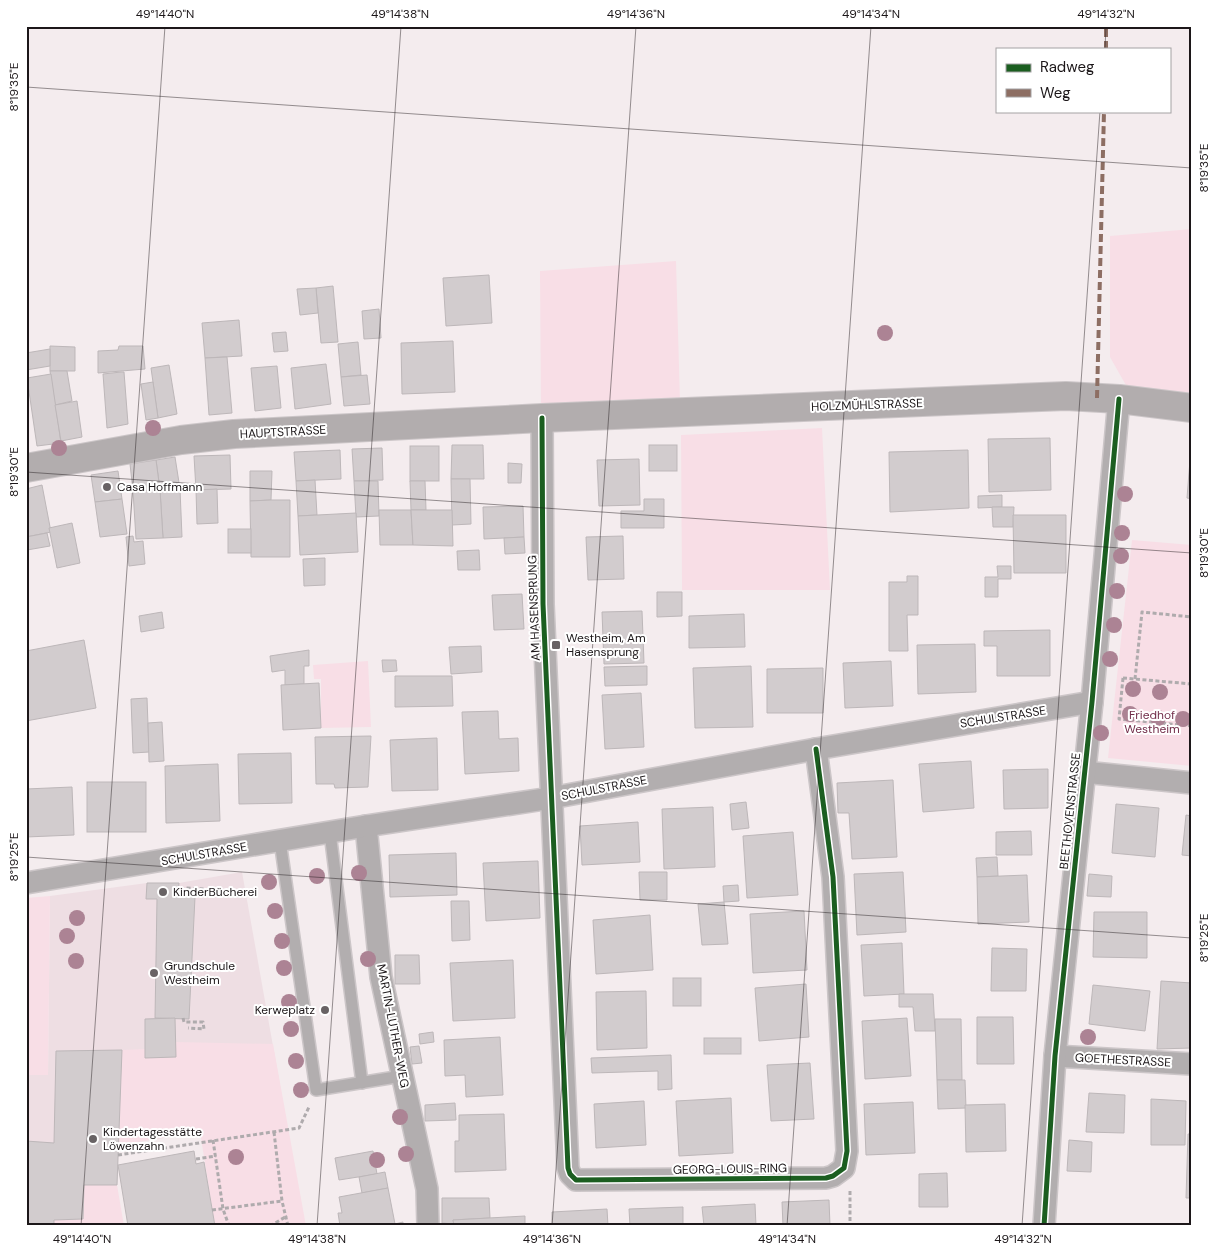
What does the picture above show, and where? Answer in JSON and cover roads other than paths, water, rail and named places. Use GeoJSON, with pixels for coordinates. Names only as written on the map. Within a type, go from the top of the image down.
{"type":"FeatureCollection","features":[{"type":"Feature","properties":{"kind":"main road","name":"HOLZMÜHLSTRASSE"},"geometry":{"type":"LineString","coordinates":[[542,418],[1066,396],[1119,399],[1192,408]]}},
{"type":"Feature","properties":{"kind":"main road","name":"HAUPTSTRASSE"},"geometry":{"type":"LineString","coordinates":[[26,468],[172,441],[234,434],[542,418]]}},
{"type":"Feature","properties":{"kind":"street","name":"BEETHOVENSTRASSE"},"geometry":{"type":"LineString","coordinates":[[1044,1226],[1055,1056],[1092,702],[1119,399]]}},
{"type":"Feature","properties":{"kind":"street","name":"AM HASENSPRUNG"},"geometry":{"type":"LineString","coordinates":[[542,418],[543,604],[551,798]]}},
{"type":"Feature","properties":{"kind":"street","name":"SCHULSTRASSE"},"geometry":{"type":"LineString","coordinates":[[26,883],[366,826],[551,798],[816,749],[1092,702]]}},
{"type":"Feature","properties":{"kind":"street","name":"GEORG-LOUIS-RING"},"geometry":{"type":"LineString","coordinates":[[551,798],[570,1174],[576,1180],[584,1181],[826,1178],[833,1176],[844,1168],[847,1151],[835,904],[816,749]]}},
{"type":"Feature","properties":{"kind":"street"},"geometry":{"type":"LineString","coordinates":[[1084,772],[1192,783]]}},
{"type":"Feature","properties":{"kind":"street","name":"MARTIN-LUTHER-WEG"},"geometry":{"type":"LineString","coordinates":[[366,826],[382,977],[427,1189],[428,1226]]}},
{"type":"Feature","properties":{"kind":"street","name":"GOETHESTRASSE"},"geometry":{"type":"LineString","coordinates":[[1055,1056],[1192,1064]]}},
{"type":"Feature","properties":{"kind":"lane"},"geometry":{"type":"LineString","coordinates":[[330,833],[362,1083]]}},
{"type":"Feature","properties":{"kind":"lane"},"geometry":{"type":"LineString","coordinates":[[280,841],[316,1090],[402,1076]]}},
{"type":"Feature","properties":{"kind":"place","name":"Casa Hoffmann"},"geometry":{"type":"Point","coordinates":[107,487]}},
{"type":"Feature","properties":{"kind":"place","name":"Westheim, Am Hasensprung"},"geometry":{"type":"Point","coordinates":[556,645]}},
{"type":"Feature","properties":{"kind":"place","name":"KinderBücherei"},"geometry":{"type":"Point","coordinates":[163,892]}},
{"type":"Feature","properties":{"kind":"place","name":"Grundschule Westheim"},"geometry":{"type":"Point","coordinates":[154,973]}},
{"type":"Feature","properties":{"kind":"place","name":"Kerweplatz"},"geometry":{"type":"Point","coordinates":[325,1010]}},
{"type":"Feature","properties":{"kind":"place","name":"Kindertagesstätte Löwenzahn"},"geometry":{"type":"Point","coordinates":[93,1139]}},
{"type":"Feature","properties":{"kind":"park label","name":"Friedhof Westheim"},"geometry":{"type":"Point","coordinates":[1152,722]}}]}
